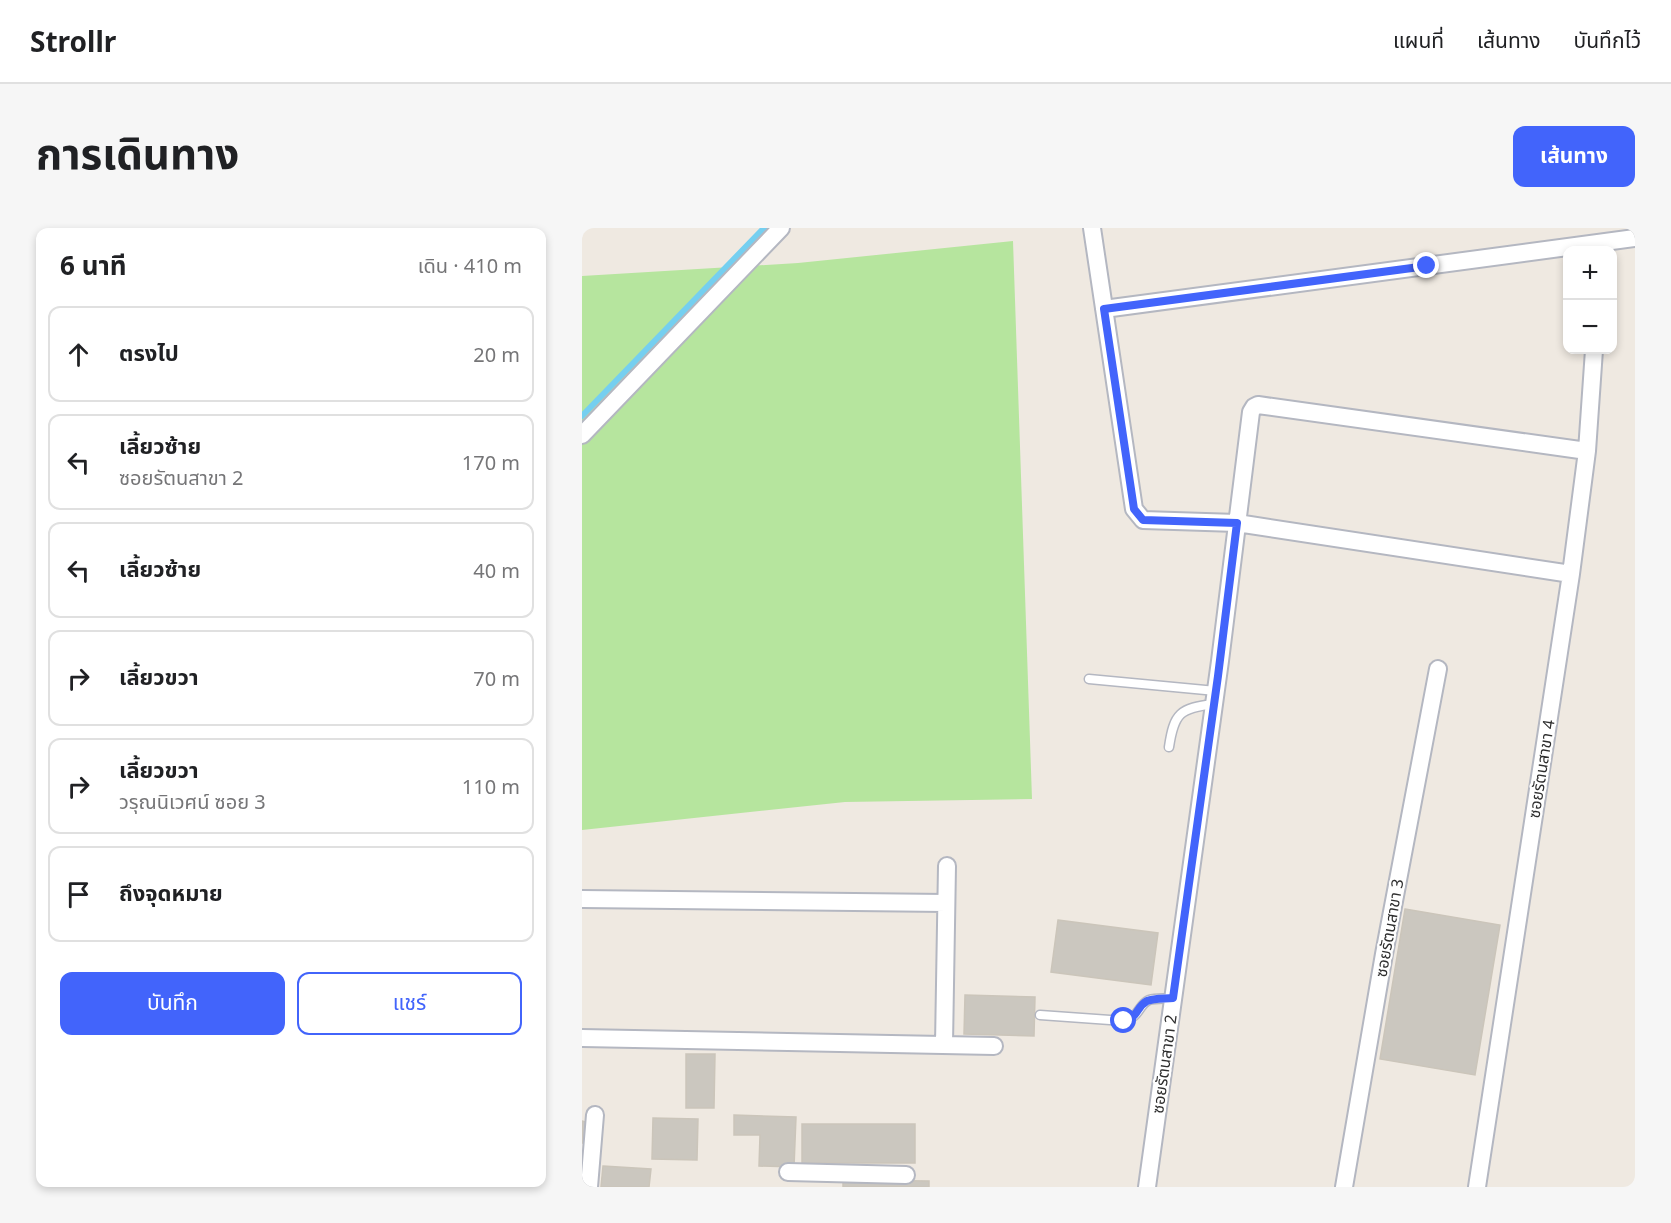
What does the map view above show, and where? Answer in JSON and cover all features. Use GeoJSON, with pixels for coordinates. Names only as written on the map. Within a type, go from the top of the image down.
{"type":"FeatureCollection","features":[{"type":"Feature","properties":{"kind":"street"},"geometry":{"type":"LineString","coordinates":[[582,435],[781,228]]}},
{"type":"Feature","properties":{"kind":"street"},"geometry":{"type":"LineString","coordinates":[[1092,228],[1134,509],[1143,520],[1237,523],[1571,574]]}},
{"type":"Feature","properties":{"kind":"street"},"geometry":{"type":"LineString","coordinates":[[1104,309],[1635,238]]}},
{"type":"Feature","properties":{"kind":"street","name":"ซอยรัตนสาขา 4"},"geometry":{"type":"LineString","coordinates":[[1477,1187],[1571,574],[1587,451],[1594,354]]}},
{"type":"Feature","properties":{"kind":"street","name":"ซอยรัตนสาขา 2"},"geometry":{"type":"LineString","coordinates":[[1147,1187],[1215,697],[1251,412],[1258,405],[1587,451]]}},
{"type":"Feature","properties":{"kind":"street","name":"ซอยรัตนสาขา 3"},"geometry":{"type":"LineString","coordinates":[[1344,1187],[1384,954],[1438,669]]}},
{"type":"Feature","properties":{"kind":"street"},"geometry":{"type":"LineString","coordinates":[[944,1044],[947,866]]}},
{"type":"Feature","properties":{"kind":"street"},"geometry":{"type":"LineString","coordinates":[[582,899],[946,903]]}},
{"type":"Feature","properties":{"kind":"street"},"geometry":{"type":"LineString","coordinates":[[582,1038],[994,1046]]}},
{"type":"Feature","properties":{"kind":"street"},"geometry":{"type":"LineString","coordinates":[[590,1187],[595,1115]]}},
{"type":"Feature","properties":{"kind":"street"},"geometry":{"type":"LineString","coordinates":[[788,1172],[833,1180],[906,1175]]}},
{"type":"Feature","properties":{"kind":"lane"},"geometry":{"type":"LineString","coordinates":[[1089,679],[1215,697]]}},
{"type":"Feature","properties":{"kind":"lane"},"geometry":{"type":"LineString","coordinates":[[1169,747],[1173,723],[1182,712],[1215,697]]}},
{"type":"Feature","properties":{"kind":"lane"},"geometry":{"type":"LineString","coordinates":[[1040,1015],[1124,1021],[1137,1015],[1143,1004],[1148,1001],[1173,998]]}},
{"type":"Feature","properties":{"kind":"green space"},"geometry":{"type":"Polygon","coordinates":[[[1013,241],[1032,799],[845,802],[582,830],[582,276],[798,263],[1013,241]]]}},
{"type":"Feature","properties":{"kind":"building"},"geometry":{"type":"Polygon","coordinates":[[[1405,909],[1500,925],[1475,1075],[1380,1059],[1405,909]]]}},
{"type":"Feature","properties":{"kind":"building"},"geometry":{"type":"Polygon","coordinates":[[[1058,920],[1158,933],[1151,985],[1051,972],[1058,920]]]}},
{"type":"Feature","properties":{"kind":"building"},"geometry":{"type":"Polygon","coordinates":[[[965,995],[1035,997],[1034,1036],[964,1034],[965,995]]]}},
{"type":"Feature","properties":{"kind":"building"},"geometry":{"type":"Polygon","coordinates":[[[686,1054],[715,1054],[714,1108],[686,1108],[686,1054]]]}},
{"type":"Feature","properties":{"kind":"building"},"geometry":{"type":"Polygon","coordinates":[[[734,1115],[796,1117],[794,1167],[759,1166],[760,1135],[734,1135],[734,1115]]]}},
{"type":"Feature","properties":{"kind":"building"},"geometry":{"type":"Polygon","coordinates":[[[653,1118],[698,1119],[697,1160],[652,1159],[653,1118]]]}},
{"type":"Feature","properties":{"kind":"building"},"geometry":{"type":"Polygon","coordinates":[[[582,1121],[586,1122],[585,1143],[582,1143],[582,1121]]]}},
{"type":"Feature","properties":{"kind":"building"},"geometry":{"type":"Polygon","coordinates":[[[802,1124],[915,1124],[915,1163],[802,1163],[802,1124]]]}},
{"type":"Feature","properties":{"kind":"building"},"geometry":{"type":"Polygon","coordinates":[[[603,1166],[651,1169],[649,1187],[601,1187],[603,1166]]]}},
{"type":"Feature","properties":{"kind":"building"},"geometry":{"type":"Polygon","coordinates":[[[843,1180],[929,1181],[929,1187],[843,1187],[843,1180]]]}},
{"type":"Feature","properties":{"kind":"waterway"},"geometry":{"type":"LineString","coordinates":[[582,416],[764,228]]}},
{"type":"Feature","properties":{"kind":"route"},"geometry":{"type":"LineString","coordinates":[[1124,1021],[1137,1015],[1143,1004],[1148,1001],[1173,998],[1237,523],[1143,520],[1134,509],[1104,309],[1427,266]]}}]}
